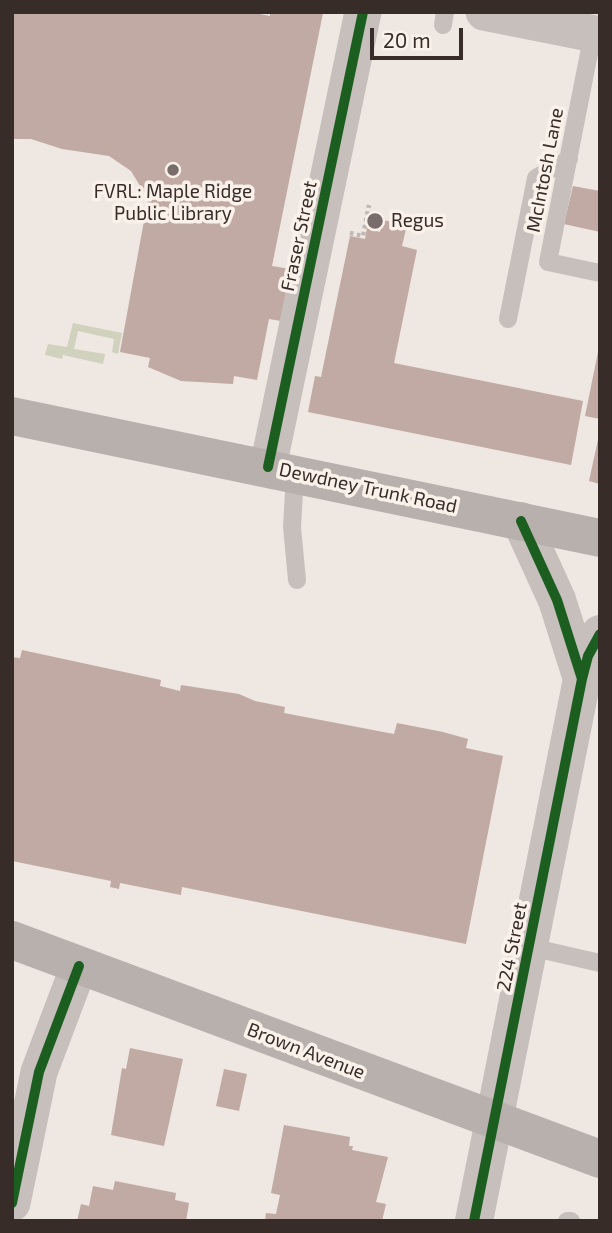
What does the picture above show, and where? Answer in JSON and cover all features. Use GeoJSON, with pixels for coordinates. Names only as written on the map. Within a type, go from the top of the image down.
{"type":"FeatureCollection","features":[{"type":"Feature","properties":{"kind":"main road","name":"Dewdney Trunk Road"},"geometry":{"type":"LineString","coordinates":[[12,416],[600,538]]}},
{"type":"Feature","properties":{"kind":"main road","name":"Brown Avenue"},"geometry":{"type":"LineString","coordinates":[[12,940],[495,1123],[600,1159]]}},
{"type":"Feature","properties":{"kind":"street","name":"Fraser Street"},"geometry":{"type":"LineString","coordinates":[[281,470],[363,12]]}},
{"type":"Feature","properties":{"kind":"street"},"geometry":{"type":"LineString","coordinates":[[488,13],[534,31],[596,34]]}},
{"type":"Feature","properties":{"kind":"street","name":"224 Street"},"geometry":{"type":"LineString","coordinates":[[521,521],[557,600],[582,679]]}},
{"type":"Feature","properties":{"kind":"street","name":"224 Street"},"geometry":{"type":"LineString","coordinates":[[474,1221],[582,679],[588,656],[600,634]]}},
{"type":"Feature","properties":{"kind":"street"},"geometry":{"type":"LineString","coordinates":[[12,1203],[39,1072],[79,966]]}},
{"type":"Feature","properties":{"kind":"lane","name":"McIntosh Lane"},"geometry":{"type":"LineString","coordinates":[[596,34],[548,262],[600,273]]}},
{"type":"Feature","properties":{"kind":"lane"},"geometry":{"type":"LineString","coordinates":[[508,319],[536,178],[569,159]]}},
{"type":"Feature","properties":{"kind":"lane"},"geometry":{"type":"LineString","coordinates":[[281,470],[292,527],[297,580]]}},
{"type":"Feature","properties":{"kind":"lane"},"geometry":{"type":"LineString","coordinates":[[530,947],[600,962]]}},
{"type":"Feature","properties":{"kind":"path"},"geometry":{"type":"LineString","coordinates":[[347,233],[363,236],[369,205]]}},
{"type":"Feature","properties":{"kind":"green space"},"geometry":{"type":"Polygon","coordinates":[[[73,323],[122,333],[118,354],[112,352],[114,339],[78,331],[74,349],[105,354],[103,364],[63,355],[62,359],[45,355],[48,344],[67,347],[73,323]]]}},
{"type":"Feature","properties":{"kind":"building"},"geometry":{"type":"Polygon","coordinates":[[[12,12],[249,12],[270,16],[270,12],[323,13],[272,266],[290,269],[281,321],[269,319],[257,380],[234,376],[233,384],[181,381],[148,367],[150,358],[120,352],[148,199],[131,171],[109,156],[62,149],[31,139],[12,139],[12,12]]]}},
{"type":"Feature","properties":{"kind":"building"},"geometry":{"type":"Polygon","coordinates":[[[573,186],[600,191],[600,232],[564,224],[573,186]]]}},
{"type":"Feature","properties":{"kind":"building"},"geometry":{"type":"Polygon","coordinates":[[[383,220],[407,225],[402,246],[417,250],[394,363],[583,401],[571,465],[308,412],[315,376],[321,377],[350,236],[365,239],[367,228],[380,232],[383,220]]]}},
{"type":"Feature","properties":{"kind":"building"},"geometry":{"type":"Polygon","coordinates":[[[598,352],[600,353],[600,419],[585,416],[598,352]]]}},
{"type":"Feature","properties":{"kind":"building"},"geometry":{"type":"Polygon","coordinates":[[[600,435],[600,484],[589,481],[600,435]]]}},
{"type":"Feature","properties":{"kind":"building"},"geometry":{"type":"Polygon","coordinates":[[[22,650],[161,680],[160,686],[180,691],[181,685],[239,694],[255,701],[285,707],[284,713],[394,734],[397,723],[443,732],[468,739],[466,748],[503,756],[466,944],[182,887],[181,895],[120,883],[119,889],[110,887],[111,881],[12,861],[12,657],[20,658],[22,650]]]}},
{"type":"Feature","properties":{"kind":"building"},"geometry":{"type":"Polygon","coordinates":[[[130,1048],[183,1059],[164,1146],[111,1135],[122,1068],[126,1069],[130,1048]]]}},
{"type":"Feature","properties":{"kind":"building"},"geometry":{"type":"Polygon","coordinates":[[[224,1069],[247,1074],[239,1111],[216,1106],[224,1069]]]}},
{"type":"Feature","properties":{"kind":"building"},"geometry":{"type":"Polygon","coordinates":[[[284,1125],[350,1137],[349,1146],[353,1146],[352,1150],[388,1157],[376,1202],[386,1204],[382,1221],[265,1221],[266,1213],[276,1214],[280,1195],[271,1193],[284,1125]]]}},
{"type":"Feature","properties":{"kind":"building"},"geometry":{"type":"Polygon","coordinates":[[[115,1181],[176,1193],[175,1200],[189,1203],[186,1221],[77,1221],[81,1204],[89,1206],[93,1186],[113,1190],[115,1181]]]}},
{"type":"Feature","properties":{"kind":"cycle path"},"geometry":{"type":"LineString","coordinates":[[268,467],[363,12]]}},
{"type":"Feature","properties":{"kind":"cycle path"},"geometry":{"type":"LineString","coordinates":[[521,521],[557,600],[582,679]]}},
{"type":"Feature","properties":{"kind":"cycle path"},"geometry":{"type":"LineString","coordinates":[[474,1221],[582,679],[588,656],[600,634]]}},
{"type":"Feature","properties":{"kind":"cycle path"},"geometry":{"type":"LineString","coordinates":[[12,1203],[39,1072],[79,966]]}},
{"type":"Feature","properties":{"kind":"place","name":"FVRL: Maple Ridge Public Library"},"geometry":{"type":"Point","coordinates":[173,170]}},
{"type":"Feature","properties":{"kind":"place","name":"Regus"},"geometry":{"type":"Point","coordinates":[375,221]}}]}
